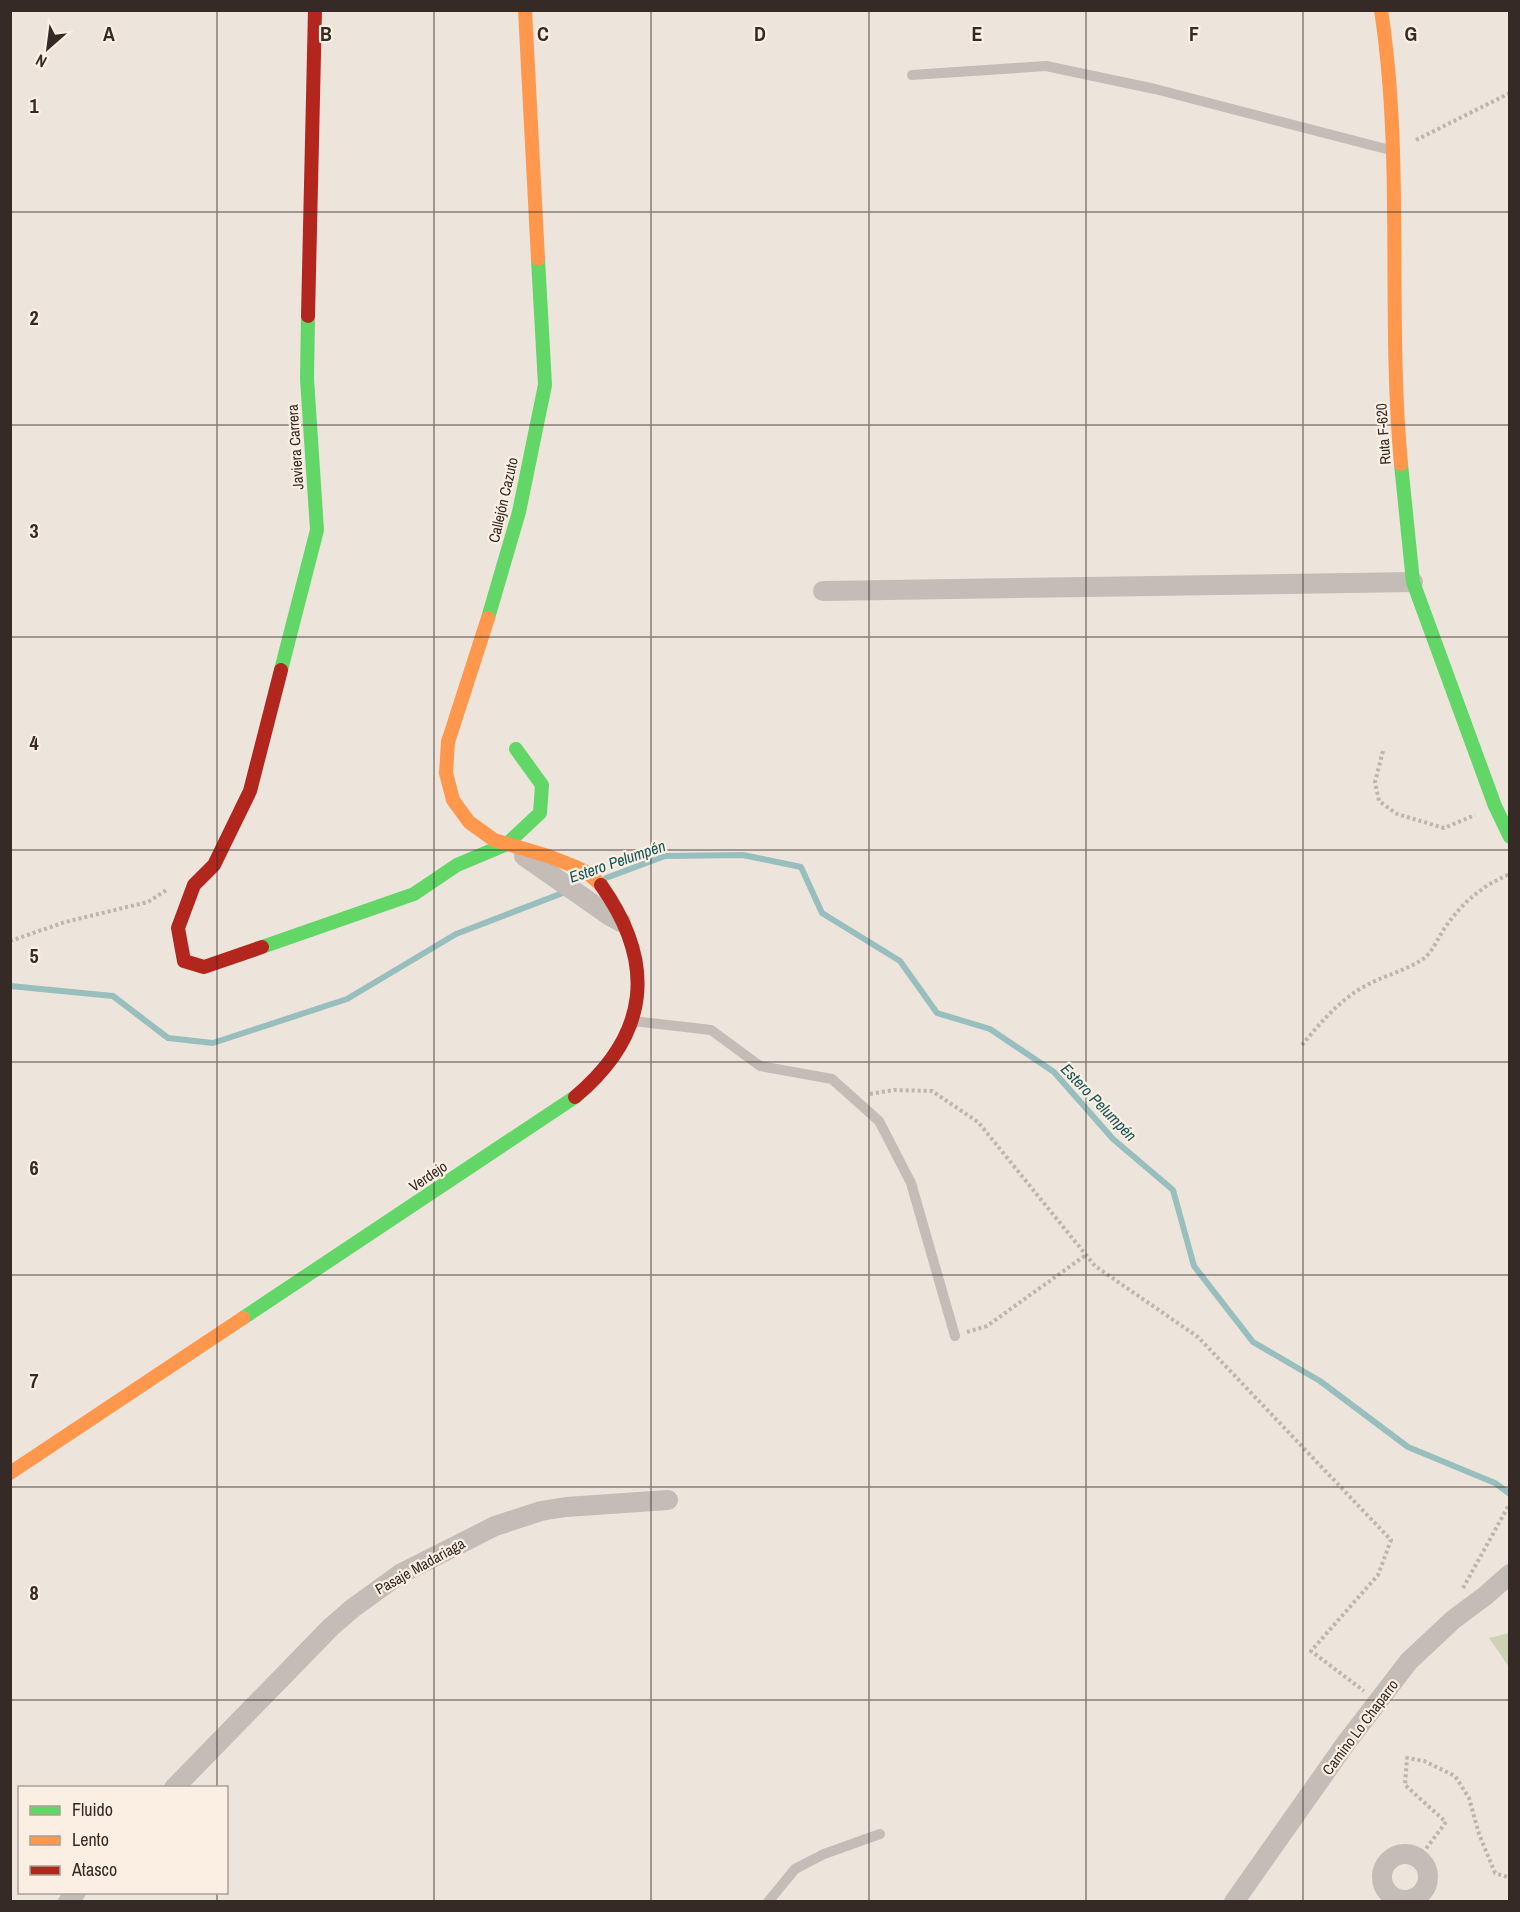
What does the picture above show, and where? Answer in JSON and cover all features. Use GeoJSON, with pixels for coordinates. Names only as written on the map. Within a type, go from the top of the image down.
{"type":"FeatureCollection","features":[{"type":"Feature","properties":{"kind":"street","name":"Javiera Carrera"},"geometry":{"type":"LineString","coordinates":[[315,10],[307,380],[317,530],[250,791],[214,865],[194,885],[178,928],[184,961],[204,967],[414,894],[457,866],[507,844]]}},
{"type":"Feature","properties":{"kind":"street","name":"Callejón Cazuto"},"geometry":{"type":"LineString","coordinates":[[507,844],[482,833],[462,815],[449,790],[445,766],[448,742],[477,657],[519,512],[545,385],[525,10]]}},
{"type":"Feature","properties":{"kind":"street","name":"Ruta F-620"},"geometry":{"type":"LineString","coordinates":[[1381,10],[1386,43],[1394,151],[1397,418],[1413,582],[1495,806],[1509,837]]}},
{"type":"Feature","properties":{"kind":"street"},"geometry":{"type":"LineString","coordinates":[[823,591],[1413,582]]}},
{"type":"Feature","properties":{"kind":"street"},"geometry":{"type":"LineString","coordinates":[[516,749],[542,785],[540,813],[507,844],[610,916],[625,923]]}},
{"type":"Feature","properties":{"kind":"street","name":"Verdejo"},"geometry":{"type":"LineString","coordinates":[[10,1473],[589,1087],[614,1060],[624,1045],[633,1021],[638,994],[638,977],[636,960],[625,923]]}},
{"type":"Feature","properties":{"kind":"street","name":"Pasaje Madariaga"},"geometry":{"type":"LineString","coordinates":[[176,1786],[331,1627],[360,1602],[400,1574],[495,1526],[541,1511],[591,1504],[668,1500]]}},
{"type":"Feature","properties":{"kind":"street","name":"Camino Lo Chaparro"},"geometry":{"type":"LineString","coordinates":[[1234,1902],[1346,1743],[1409,1660],[1509,1574]]}},
{"type":"Feature","properties":{"kind":"street"},"geometry":{"type":"LineString","coordinates":[[1398,1855],[1413,1855],[1419,1858],[1428,1871],[1427,1887],[1416,1898],[1392,1899],[1382,1878],[1386,1864],[1398,1855]]}},
{"type":"Feature","properties":{"kind":"lane"},"geometry":{"type":"LineString","coordinates":[[912,75],[1047,66],[1155,89],[1394,151]]}},
{"type":"Feature","properties":{"kind":"lane"},"geometry":{"type":"LineString","coordinates":[[633,1021],[711,1030],[760,1066],[832,1079],[879,1121],[911,1183],[955,1336]]}},
{"type":"Feature","properties":{"kind":"lane"},"geometry":{"type":"LineString","coordinates":[[768,1902],[795,1869],[824,1854],[880,1834]]}},
{"type":"Feature","properties":{"kind":"path"},"geometry":{"type":"LineString","coordinates":[[1394,151],[1509,93]]}},
{"type":"Feature","properties":{"kind":"path"},"geometry":{"type":"LineString","coordinates":[[1383,751],[1375,782],[1379,801],[1397,814],[1444,828],[1495,806]]}},
{"type":"Feature","properties":{"kind":"path"},"geometry":{"type":"LineString","coordinates":[[1302,1045],[1341,1003],[1367,984],[1424,958],[1450,920],[1470,898],[1486,886],[1509,874]]}},
{"type":"Feature","properties":{"kind":"path"},"geometry":{"type":"LineString","coordinates":[[10,941],[65,922],[148,902]]}},
{"type":"Feature","properties":{"kind":"path"},"geometry":{"type":"LineString","coordinates":[[851,1096],[894,1090],[932,1091],[978,1122],[1095,1266],[1198,1337],[1391,1540],[1378,1575],[1311,1651],[1378,1701]]}},
{"type":"Feature","properties":{"kind":"path"},"geometry":{"type":"LineString","coordinates":[[955,1336],[987,1326],[1086,1255]]}},
{"type":"Feature","properties":{"kind":"path"},"geometry":{"type":"LineString","coordinates":[[1461,1593],[1509,1503]]}},
{"type":"Feature","properties":{"kind":"path"},"geometry":{"type":"LineString","coordinates":[[1419,1858],[1446,1822],[1405,1785],[1407,1758],[1424,1761],[1455,1776],[1469,1798],[1479,1834],[1495,1873],[1509,1878]]}},
{"type":"Feature","properties":{"kind":"green space"},"geometry":{"type":"Polygon","coordinates":[[[1510,1633],[1509,1667],[1489,1638],[1510,1633]]]}},
{"type":"Feature","properties":{"kind":"waterway","name":"Estero Pelumpén"},"geometry":{"type":"LineString","coordinates":[[606,878],[665,856],[743,855],[801,867],[822,913],[900,961],[937,1013],[990,1029],[1054,1072],[1113,1139],[1173,1190],[1194,1266],[1253,1342],[1320,1381],[1408,1447],[1495,1483],[1510,1494]]}},
{"type":"Feature","properties":{"kind":"waterway","name":"Estero Pelumpén"},"geometry":{"type":"LineString","coordinates":[[10,986],[113,996],[168,1038],[213,1043],[347,999],[456,934],[568,891]]}},
{"type":"Feature","properties":{"kind":"traffic: fast"},"geometry":{"type":"LineString","coordinates":[[488,618],[519,512],[545,385],[538,259]]}},
{"type":"Feature","properties":{"kind":"traffic: fast"},"geometry":{"type":"LineString","coordinates":[[281,670],[317,530],[307,379],[308,316]]}},
{"type":"Feature","properties":{"kind":"traffic: fast"},"geometry":{"type":"LineString","coordinates":[[1401,464],[1413,582],[1495,806],[1510,837]]}},
{"type":"Feature","properties":{"kind":"traffic: fast"},"geometry":{"type":"LineString","coordinates":[[262,947],[414,894],[457,865],[507,844],[540,813],[542,785],[516,749]]}},
{"type":"Feature","properties":{"kind":"traffic: fast"},"geometry":{"type":"LineString","coordinates":[[243,1318],[575,1097]]}},
{"type":"Feature","properties":{"kind":"traffic: slow"},"geometry":{"type":"LineString","coordinates":[[525,10],[538,259]]}},
{"type":"Feature","properties":{"kind":"traffic: slow"},"geometry":{"type":"LineString","coordinates":[[1381,10],[1392,123],[1395,350],[1401,464]]}},
{"type":"Feature","properties":{"kind":"traffic: slow"},"geometry":{"type":"LineString","coordinates":[[488,618],[448,742],[446,773],[453,800],[469,822],[494,840],[576,867],[588,873],[601,885]]}},
{"type":"Feature","properties":{"kind":"traffic: slow"},"geometry":{"type":"LineString","coordinates":[[10,1473],[243,1318]]}},
{"type":"Feature","properties":{"kind":"traffic: jam"},"geometry":{"type":"LineString","coordinates":[[308,316],[315,10]]}},
{"type":"Feature","properties":{"kind":"traffic: jam"},"geometry":{"type":"LineString","coordinates":[[262,947],[204,967],[184,961],[178,928],[194,885],[214,865],[250,791],[281,670]]}},
{"type":"Feature","properties":{"kind":"traffic: jam"},"geometry":{"type":"LineString","coordinates":[[575,1097],[600,1073],[618,1049],[631,1024],[637,997],[637,970],[631,943],[619,914],[601,885]]}}]}
